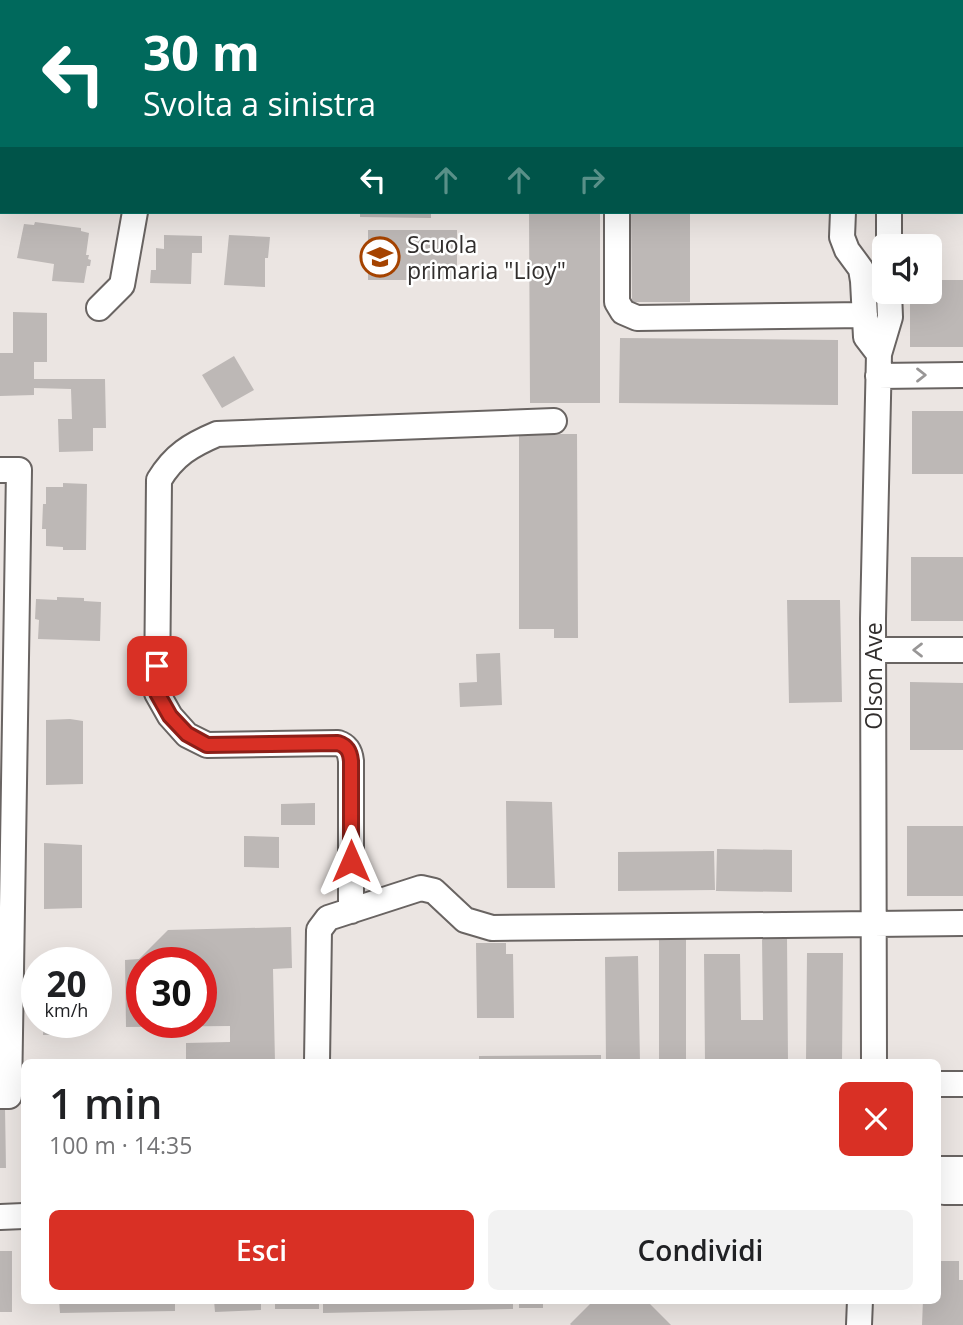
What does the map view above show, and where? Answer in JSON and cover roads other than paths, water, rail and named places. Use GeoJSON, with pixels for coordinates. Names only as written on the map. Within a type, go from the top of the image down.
{"type":"FeatureCollection","features":[{"type":"Feature","properties":{"kind":"street"},"geometry":{"type":"LineString","coordinates":[[99,309],[122,285],[135,214]]}},
{"type":"Feature","properties":{"kind":"street"},"geometry":{"type":"LineString","coordinates":[[617,214],[617,302],[623,312],[637,318],[865,315]]}},
{"type":"Feature","properties":{"kind":"street"},"geometry":{"type":"LineString","coordinates":[[843,214],[842,237],[847,250],[861,269],[866,337],[879,365],[963,375]]}},
{"type":"Feature","properties":{"kind":"street"},"geometry":{"type":"LineString","coordinates":[[889,214],[889,234]]}},
{"type":"Feature","properties":{"kind":"street","name":"Olson Ave"},"geometry":{"type":"LineString","coordinates":[[874,1059],[873,650],[879,365],[890,317],[890,304]]}},
{"type":"Feature","properties":{"kind":"street"},"geometry":{"type":"LineString","coordinates":[[351,911],[351,761],[350,752],[345,746],[338,743],[207,745],[187,734],[170,716],[157,693],[159,480],[182,451],[217,434],[554,421]]}},
{"type":"Feature","properties":{"kind":"street"},"geometry":{"type":"LineString","coordinates":[[0,470],[19,470],[9,1096],[0,1096]]}},
{"type":"Feature","properties":{"kind":"street"},"geometry":{"type":"LineString","coordinates":[[873,650],[963,650]]}},
{"type":"Feature","properties":{"kind":"street"},"geometry":{"type":"LineString","coordinates":[[317,1059],[318,930],[328,918],[421,888],[434,891],[465,920],[492,928],[963,923]]}},
{"type":"Feature","properties":{"kind":"street"},"geometry":{"type":"LineString","coordinates":[[941,1084],[963,1084]]}},
{"type":"Feature","properties":{"kind":"street"},"geometry":{"type":"LineString","coordinates":[[941,1169],[963,1169]]}},
{"type":"Feature","properties":{"kind":"street"},"geometry":{"type":"LineString","coordinates":[[941,1190],[963,1192]]}},
{"type":"Feature","properties":{"kind":"street"},"geometry":{"type":"LineString","coordinates":[[0,1217],[21,1216]]}},
{"type":"Feature","properties":{"kind":"street"},"geometry":{"type":"LineString","coordinates":[[859,1325],[860,1304]]}},
{"type":"Feature","properties":{"kind":"place","name":"Scuola primaria \"Lioy\""},"geometry":{"type":"Point","coordinates":[380,257]}}]}
